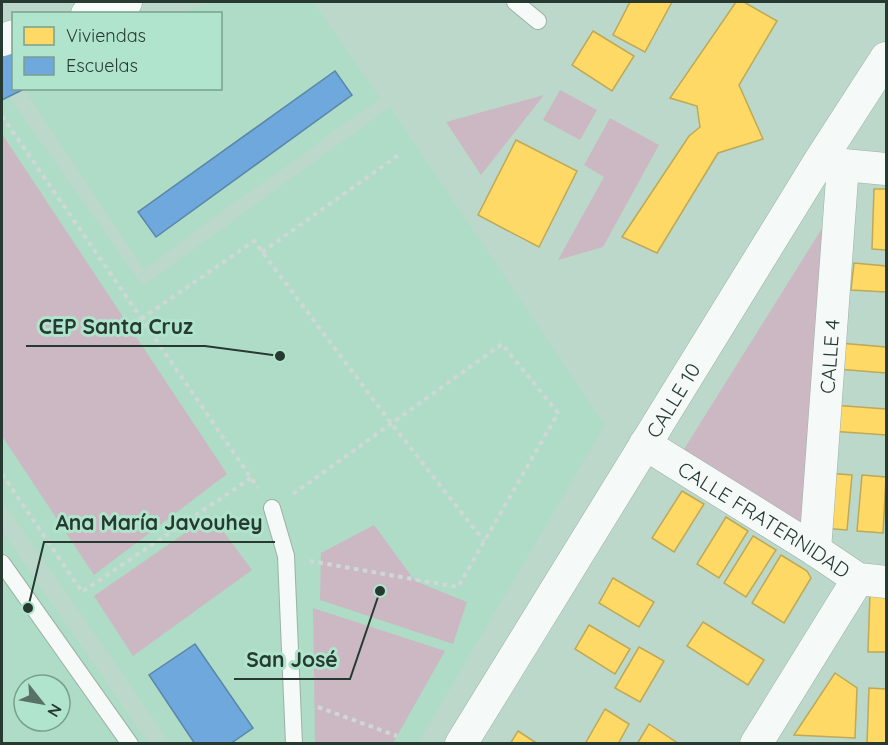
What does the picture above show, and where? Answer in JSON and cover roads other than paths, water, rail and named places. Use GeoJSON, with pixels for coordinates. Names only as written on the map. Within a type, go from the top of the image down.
{"type":"FeatureCollection","features":[{"type":"Feature","properties":{"kind":"street"},"geometry":{"type":"LineString","coordinates":[[94,12],[126,2]]}},
{"type":"Feature","properties":{"kind":"street","name":"CALLE 10"},"geometry":{"type":"LineString","coordinates":[[461,744],[645,444],[831,163],[886,58]]}},
{"type":"Feature","properties":{"kind":"street"},"geometry":{"type":"LineString","coordinates":[[831,163],[886,169]]}},
{"type":"Feature","properties":{"kind":"street","name":"CALLE 4"},"geometry":{"type":"LineString","coordinates":[[815,550],[831,163]]}},
{"type":"Feature","properties":{"kind":"street","name":"CALLE FRATERNIDAD"},"geometry":{"type":"LineString","coordinates":[[645,444],[815,550],[872,580]]}},
{"type":"Feature","properties":{"kind":"street"},"geometry":{"type":"LineString","coordinates":[[756,744],[872,580]]}},
{"type":"Feature","properties":{"kind":"lane"},"geometry":{"type":"LineString","coordinates":[[515,2],[538,21]]}},
{"type":"Feature","properties":{"kind":"lane"},"geometry":{"type":"LineString","coordinates":[[272,508],[286,556],[294,744]]}},
{"type":"Feature","properties":{"kind":"lane"},"geometry":{"type":"LineString","coordinates":[[2,563],[130,744]]}},
{"type":"Feature","properties":{"kind":"place","name":"CEP Santa Cruz"},"geometry":{"type":"Point","coordinates":[280,356]}},
{"type":"Feature","properties":{"kind":"place","name":"San José"},"geometry":{"type":"Point","coordinates":[380,591]}},
{"type":"Feature","properties":{"kind":"place","name":"Ana María Javouhey"},"geometry":{"type":"Point","coordinates":[28,608]}}]}
